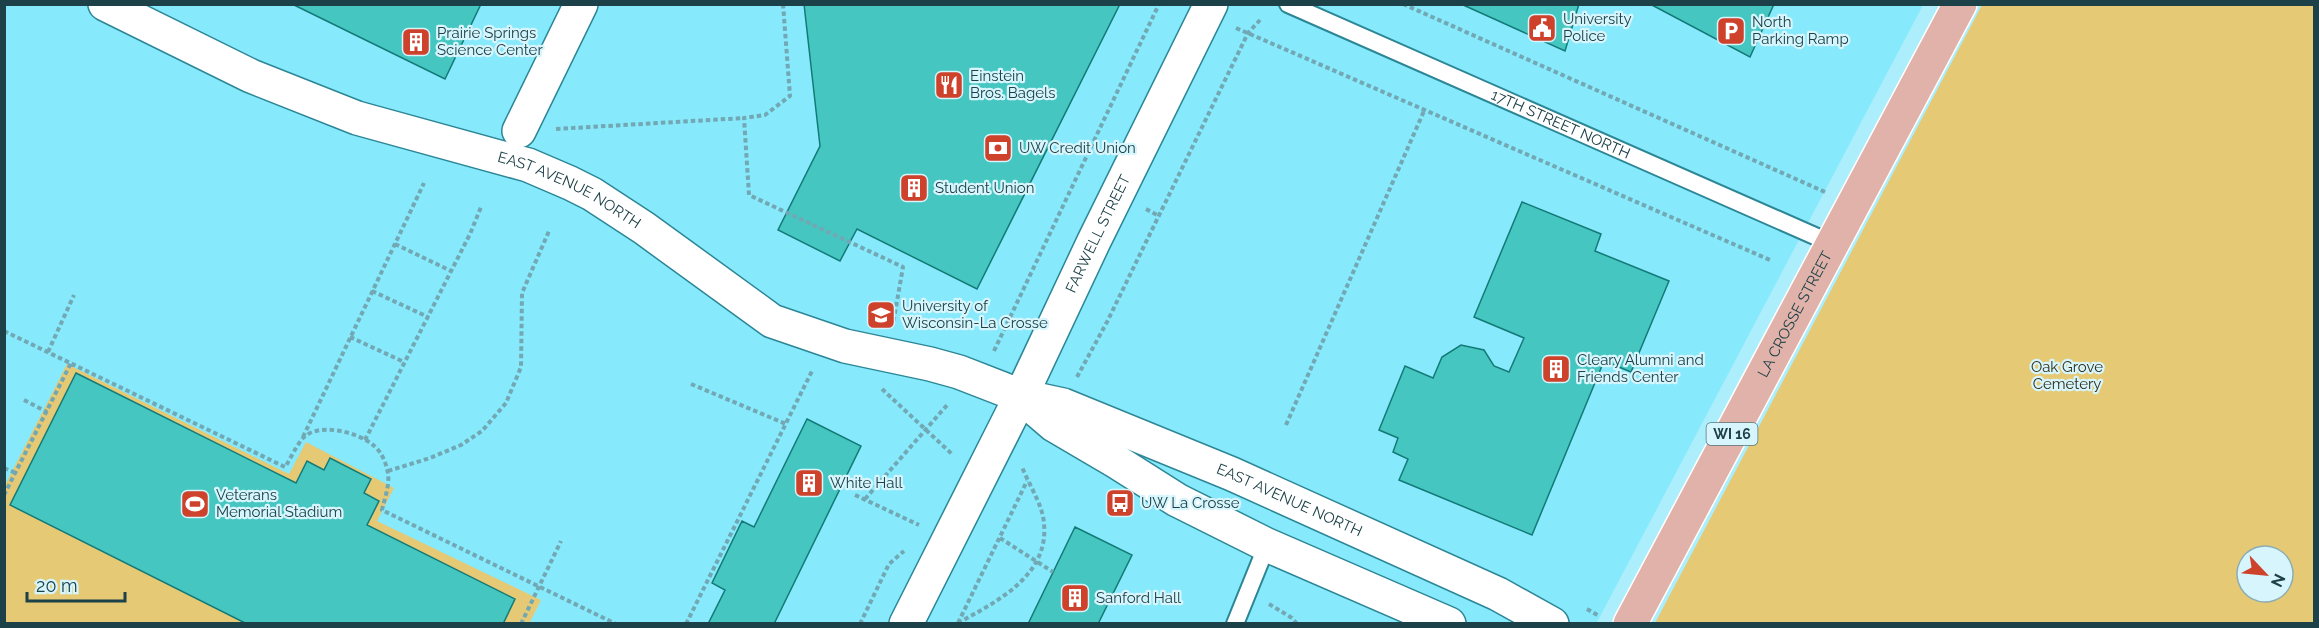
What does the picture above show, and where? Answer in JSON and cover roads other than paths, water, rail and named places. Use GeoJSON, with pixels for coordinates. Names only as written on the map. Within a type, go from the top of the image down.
{"type":"FeatureCollection","features":[{"type":"Feature","properties":{"kind":"main road","name":"LA CROSSE STREET"},"geometry":{"type":"LineString","coordinates":[[1630,624],[1960,4]]}},
{"type":"Feature","properties":{"kind":"street","name":"EAST AVENUE NORTH"},"geometry":{"type":"LineString","coordinates":[[105,4],[251,76],[357,118],[528,165],[570,183],[592,194],[644,228],[772,321],[845,346],[930,364],[959,372],[1021,396],[1063,405],[1232,474],[1498,594],[1552,624]]}},
{"type":"Feature","properties":{"kind":"street"},"geometry":{"type":"LineString","coordinates":[[519,131],[581,4]]}},
{"type":"Feature","properties":{"kind":"street","name":"FARWELL STREET"},"geometry":{"type":"LineString","coordinates":[[906,624],[1021,396],[1103,222],[1223,16]]}},
{"type":"Feature","properties":{"kind":"street","name":"EAST AVENUE NORTH"},"geometry":{"type":"LineString","coordinates":[[1021,396],[1054,425],[1178,500],[1267,545],[1449,624]]}},
{"type":"Feature","properties":{"kind":"lane","name":"17TH STREET NORTH"},"geometry":{"type":"LineString","coordinates":[[1288,4],[1833,244]]}},
{"type":"Feature","properties":{"kind":"lane"},"geometry":{"type":"LineString","coordinates":[[1235,624],[1267,545]]}},
{"type":"Feature","properties":{"kind":"place","name":"University Police"},"geometry":{"type":"Point","coordinates":[1542,28]}},
{"type":"Feature","properties":{"kind":"place","name":"North Parking Ramp"},"geometry":{"type":"Point","coordinates":[1731,31]}},
{"type":"Feature","properties":{"kind":"place","name":"Prairie Springs Science Center"},"geometry":{"type":"Point","coordinates":[416,42]}},
{"type":"Feature","properties":{"kind":"place","name":"Einstein Bros. Bagels"},"geometry":{"type":"Point","coordinates":[949,85]}},
{"type":"Feature","properties":{"kind":"place","name":"UW Credit Union"},"geometry":{"type":"Point","coordinates":[998,148]}},
{"type":"Feature","properties":{"kind":"place","name":"Student Union"},"geometry":{"type":"Point","coordinates":[914,188]}},
{"type":"Feature","properties":{"kind":"place","name":"University of Wisconsin-La Crosse"},"geometry":{"type":"Point","coordinates":[881,315]}},
{"type":"Feature","properties":{"kind":"place","name":"Cleary Alumni and Friends Center"},"geometry":{"type":"Point","coordinates":[1556,369]}},
{"type":"Feature","properties":{"kind":"place","name":"White Hall"},"geometry":{"type":"Point","coordinates":[809,483]}},
{"type":"Feature","properties":{"kind":"place","name":"UW La Crosse"},"geometry":{"type":"Point","coordinates":[1120,503]}},
{"type":"Feature","properties":{"kind":"place","name":"Veterans Memorial Stadium"},"geometry":{"type":"Point","coordinates":[195,504]}},
{"type":"Feature","properties":{"kind":"place","name":"Sanford Hall"},"geometry":{"type":"Point","coordinates":[1075,598]}},
{"type":"Feature","properties":{"kind":"park label","name":"Oak Grove Cemetery"},"geometry":{"type":"Point","coordinates":[2067,376]}}]}
